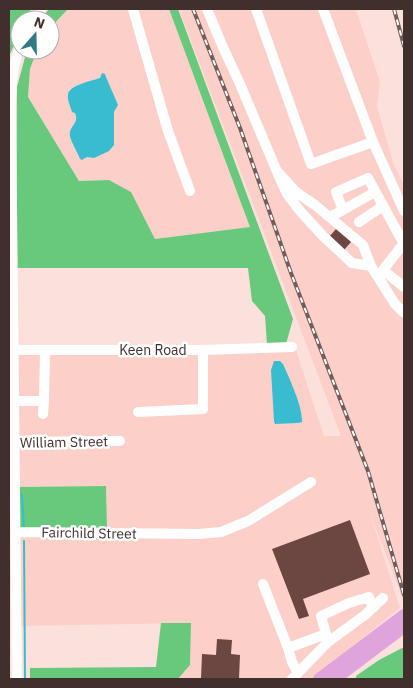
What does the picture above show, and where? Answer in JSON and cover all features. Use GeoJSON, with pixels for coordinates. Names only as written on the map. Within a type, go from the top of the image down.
{"type":"FeatureCollection","features":[{"type":"Feature","properties":{"kind":"main road"},"geometry":{"type":"LineString","coordinates":[[335,679],[397,628],[404,614]]}},
{"type":"Feature","properties":{"kind":"main road"},"geometry":{"type":"LineString","coordinates":[[319,679],[397,628]]}},
{"type":"Feature","properties":{"kind":"street"},"geometry":{"type":"LineString","coordinates":[[133,9],[168,131],[190,191]]}},
{"type":"Feature","properties":{"kind":"street"},"geometry":{"type":"LineString","coordinates":[[207,9],[280,181],[300,211],[352,263],[383,270],[404,287]]}},
{"type":"Feature","properties":{"kind":"street"},"geometry":{"type":"LineString","coordinates":[[256,9],[311,164],[373,142]]}},
{"type":"Feature","properties":{"kind":"street"},"geometry":{"type":"LineString","coordinates":[[323,9],[373,142],[404,211]]}},
{"type":"Feature","properties":{"kind":"street"},"geometry":{"type":"LineString","coordinates":[[16,60],[12,74],[11,89],[11,303],[14,350],[12,442],[16,532],[17,679]]}},
{"type":"Feature","properties":{"kind":"street"},"geometry":{"type":"LineString","coordinates":[[277,171],[296,192],[363,245],[371,266],[395,304],[404,313]]}},
{"type":"Feature","properties":{"kind":"street"},"geometry":{"type":"LineString","coordinates":[[343,210],[336,192],[368,178],[404,244],[383,270]]}},
{"type":"Feature","properties":{"kind":"street"},"geometry":{"type":"LineString","coordinates":[[330,217],[376,192]]}},
{"type":"Feature","properties":{"kind":"street"},"geometry":{"type":"LineString","coordinates":[[359,222],[383,206]]}},
{"type":"Feature","properties":{"kind":"street","name":"Keen Road"},"geometry":{"type":"LineString","coordinates":[[14,350],[203,350],[292,347]]}},
{"type":"Feature","properties":{"kind":"street"},"geometry":{"type":"LineString","coordinates":[[43,414],[45,350]]}},
{"type":"Feature","properties":{"kind":"street"},"geometry":{"type":"LineString","coordinates":[[138,412],[203,409],[203,350]]}},
{"type":"Feature","properties":{"kind":"street"},"geometry":{"type":"LineString","coordinates":[[14,402],[44,401]]}},
{"type":"Feature","properties":{"kind":"street","name":"William Street"},"geometry":{"type":"LineString","coordinates":[[12,442],[120,441]]}},
{"type":"Feature","properties":{"kind":"street","name":"Fairchild Street"},"geometry":{"type":"LineString","coordinates":[[16,532],[199,534],[221,532],[248,521],[311,482]]}},
{"type":"Feature","properties":{"kind":"street"},"geometry":{"type":"LineString","coordinates":[[263,584],[288,648],[295,676]]}},
{"type":"Feature","properties":{"kind":"street"},"geometry":{"type":"LineString","coordinates":[[327,637],[321,616],[369,597],[373,608]]}},
{"type":"Feature","properties":{"kind":"street"},"geometry":{"type":"LineString","coordinates":[[288,648],[327,637],[365,615],[384,598]]}},
{"type":"Feature","properties":{"kind":"street"},"geometry":{"type":"LineString","coordinates":[[295,676],[327,637]]}},
{"type":"Feature","properties":{"kind":"shaded area"},"geometry":{"type":"Polygon","coordinates":[[[68,9],[169,9],[251,227],[155,239],[131,192],[109,180],[79,181],[28,97],[30,69],[33,60],[60,60],[60,17],[68,9]],[[100,78],[75,86],[69,90],[77,118],[71,128],[82,160],[114,145],[114,112],[100,78]]]}},
{"type":"Feature","properties":{"kind":"shaded area"},"geometry":{"type":"Polygon","coordinates":[[[179,9],[356,9],[380,82],[377,106],[393,163],[404,185],[404,602],[370,513],[400,608],[312,679],[178,679],[190,665],[191,623],[19,626],[19,528],[107,528],[106,486],[18,487],[16,353],[294,344],[324,436],[341,436],[179,9]]]}},
{"type":"Feature","properties":{"kind":"green space"},"geometry":{"type":"Polygon","coordinates":[[[9,9],[31,9],[10,10],[9,56],[9,9]]]}},
{"type":"Feature","properties":{"kind":"green space"},"geometry":{"type":"Polygon","coordinates":[[[68,9],[60,17],[60,10],[48,10],[68,9]]]}},
{"type":"Feature","properties":{"kind":"green space"},"geometry":{"type":"Polygon","coordinates":[[[169,9],[178,9],[293,319],[286,344],[267,344],[265,316],[252,301],[248,268],[16,268],[17,87],[24,60],[33,60],[30,69],[28,97],[79,181],[109,180],[131,192],[155,239],[250,227],[169,9]]]}},
{"type":"Feature","properties":{"kind":"green space"},"geometry":{"type":"Polygon","coordinates":[[[106,486],[107,528],[19,528],[18,487],[106,486]]]}},
{"type":"Feature","properties":{"kind":"green space"},"geometry":{"type":"Polygon","coordinates":[[[161,623],[191,623],[190,665],[178,679],[30,679],[30,668],[156,667],[161,623]]]}},
{"type":"Feature","properties":{"kind":"green space"},"geometry":{"type":"Polygon","coordinates":[[[404,647],[404,679],[356,679],[356,676],[379,660],[404,647]]]}},
{"type":"Feature","properties":{"kind":"water"},"geometry":{"type":"Polygon","coordinates":[[[102,73],[105,74],[118,105],[114,112],[114,145],[109,151],[94,158],[87,157],[82,160],[70,136],[76,117],[75,113],[72,112],[68,95],[72,89],[81,84],[100,78],[102,73]]]}},
{"type":"Feature","properties":{"kind":"water"},"geometry":{"type":"Polygon","coordinates":[[[274,361],[280,361],[283,364],[298,401],[302,422],[275,424],[271,370],[274,361]]]}},
{"type":"Feature","properties":{"kind":"building"},"geometry":{"type":"Polygon","coordinates":[[[336,229],[351,242],[344,250],[329,237],[336,229]]]}},
{"type":"Feature","properties":{"kind":"building"},"geometry":{"type":"Polygon","coordinates":[[[350,520],[370,574],[303,599],[309,616],[299,619],[272,549],[350,520]]]}},
{"type":"Feature","properties":{"kind":"building"},"geometry":{"type":"Polygon","coordinates":[[[217,639],[232,640],[231,654],[240,655],[239,679],[201,679],[202,654],[216,655],[217,639]]]}},
{"type":"Feature","properties":{"kind":"waterway"},"geometry":{"type":"LineString","coordinates":[[22,495],[24,529]]}},
{"type":"Feature","properties":{"kind":"waterway"},"geometry":{"type":"LineString","coordinates":[[24,541],[25,679]]}},
{"type":"Feature","properties":{"kind":"railway"},"geometry":{"type":"LineString","coordinates":[[193,9],[240,128],[291,273],[368,471],[404,595]]}},
{"type":"Feature","properties":{"kind":"railway"},"geometry":{"type":"LineString","coordinates":[[394,9],[404,46]]}}]}
